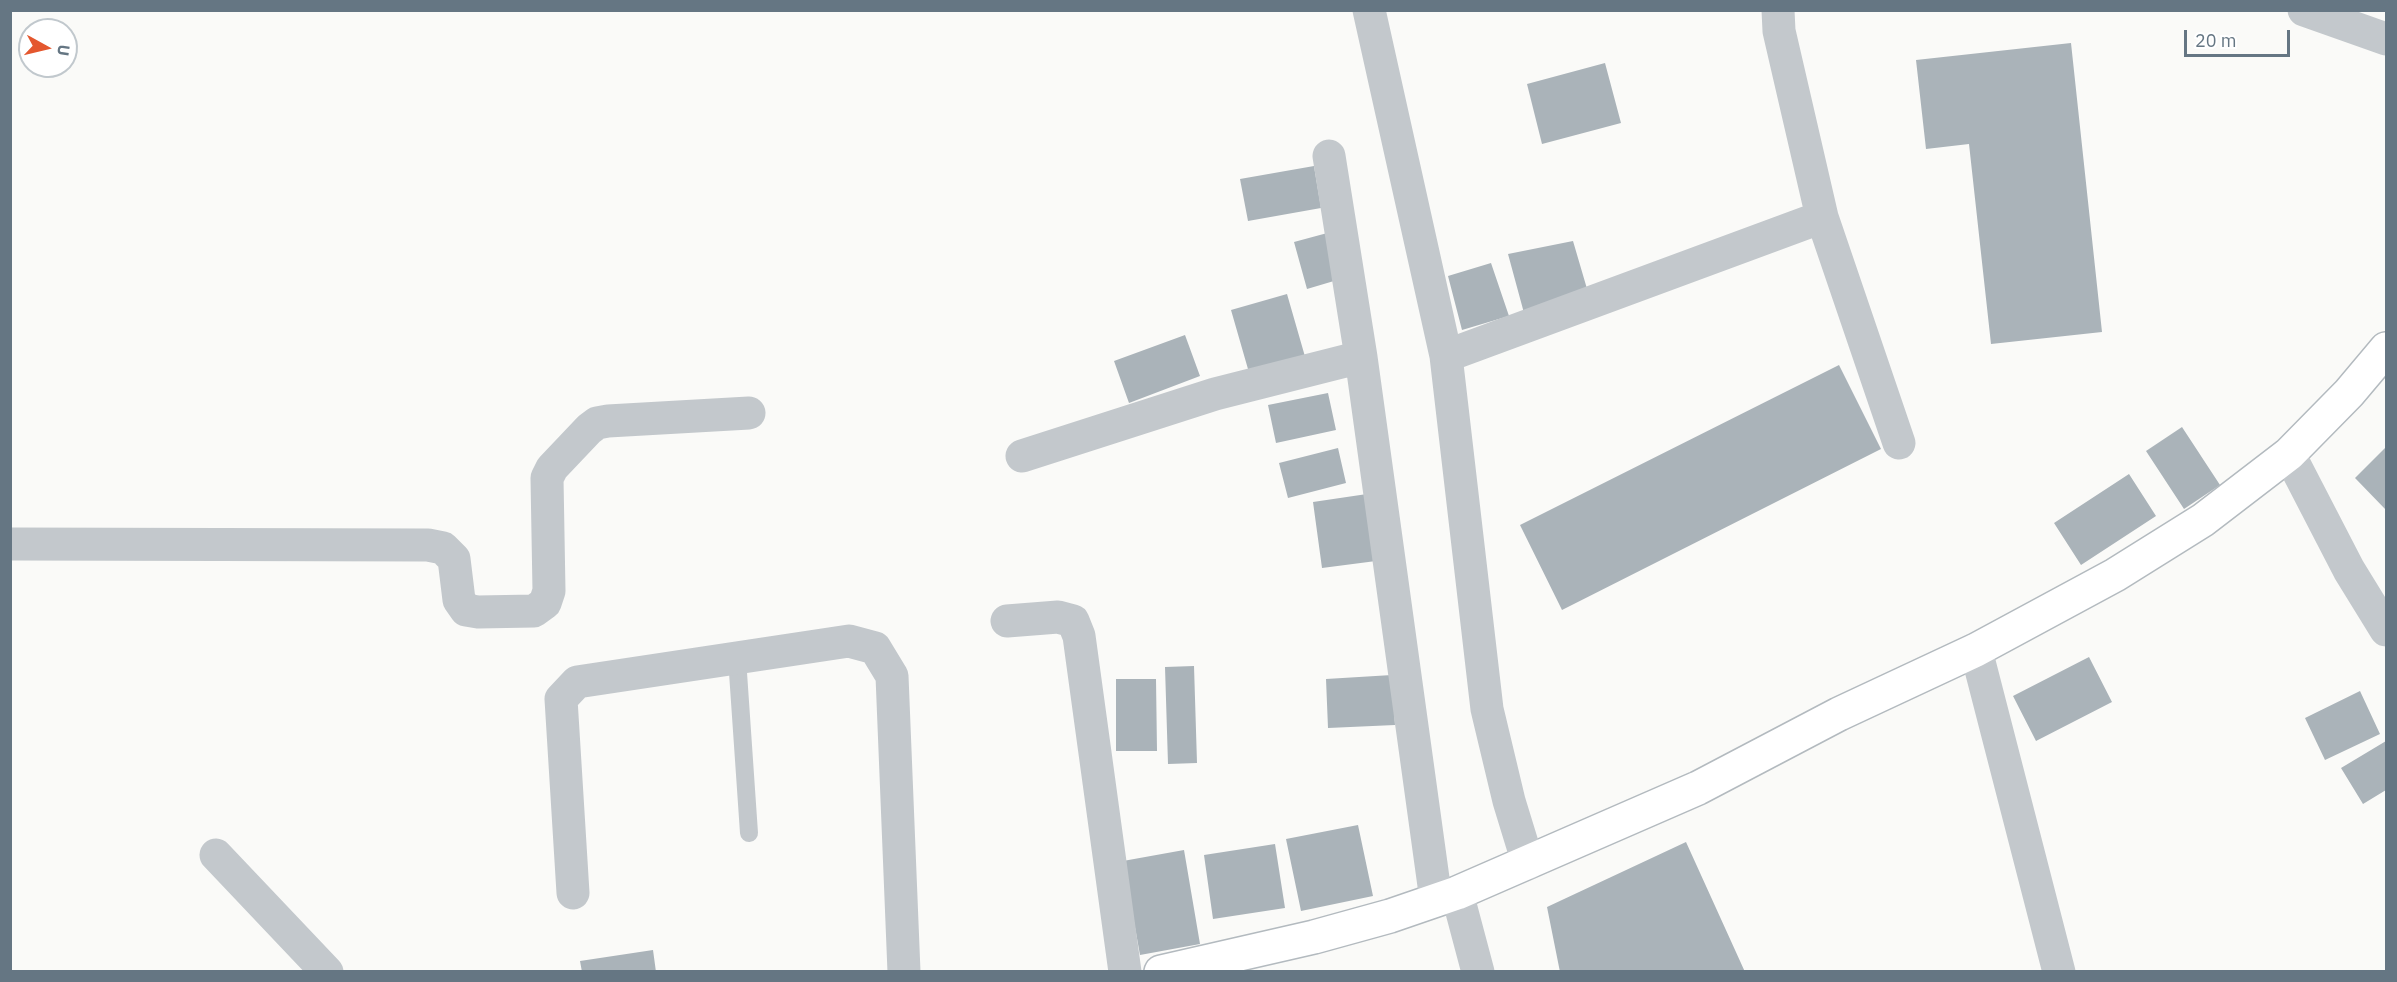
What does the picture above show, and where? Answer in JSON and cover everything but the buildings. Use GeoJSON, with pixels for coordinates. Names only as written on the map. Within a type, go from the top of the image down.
{"type":"FeatureCollection","features":[{"type":"Feature","properties":{"kind":"street"},"geometry":{"type":"LineString","coordinates":[[1369,10],[1446,356],[1487,708],[1509,801],[1528,863]]}},
{"type":"Feature","properties":{"kind":"street"},"geometry":{"type":"LineString","coordinates":[[1779,10],[1779,31],[1822,217],[1899,443]]}},
{"type":"Feature","properties":{"kind":"street"},"geometry":{"type":"LineString","coordinates":[[2312,12],[2386,39]]}},
{"type":"Feature","properties":{"kind":"street"},"geometry":{"type":"LineString","coordinates":[[1329,156],[1446,896],[1478,972]]}},
{"type":"Feature","properties":{"kind":"street"},"geometry":{"type":"LineString","coordinates":[[1446,356],[1822,217]]}},
{"type":"Feature","properties":{"kind":"street"},"geometry":{"type":"LineString","coordinates":[[1161,972],[1314,937],[1446,896],[1528,863],[1698,788],[1839,714],[1976,650],[2115,575],[2203,520],[2289,454],[2349,393],[2386,349]]}},
{"type":"Feature","properties":{"kind":"street"},"geometry":{"type":"LineString","coordinates":[[1022,456],[1215,394],[1360,357]]}},
{"type":"Feature","properties":{"kind":"street"},"geometry":{"type":"LineString","coordinates":[[10,544],[428,545],[443,548],[454,559],[459,600],[466,610],[478,612],[534,611],[545,603],[549,591],[547,478],[552,468],[589,429],[597,423],[608,421],[748,413]]}},
{"type":"Feature","properties":{"kind":"street"},"geometry":{"type":"LineString","coordinates":[[2289,454],[2349,570],[2386,630]]}},
{"type":"Feature","properties":{"kind":"street"},"geometry":{"type":"LineString","coordinates":[[1007,621],[1058,617],[1072,621],[1079,636],[1125,972]]}},
{"type":"Feature","properties":{"kind":"street"},"geometry":{"type":"LineString","coordinates":[[573,893],[561,699],[577,682],[849,641],[875,648],[892,676],[904,972]]}},
{"type":"Feature","properties":{"kind":"street"},"geometry":{"type":"LineString","coordinates":[[1976,650],[2060,972]]}},
{"type":"Feature","properties":{"kind":"street"},"geometry":{"type":"LineString","coordinates":[[216,855],[327,972]]}},
{"type":"Feature","properties":{"kind":"lane"},"geometry":{"type":"LineString","coordinates":[[738,658],[749,833]]}}]}
